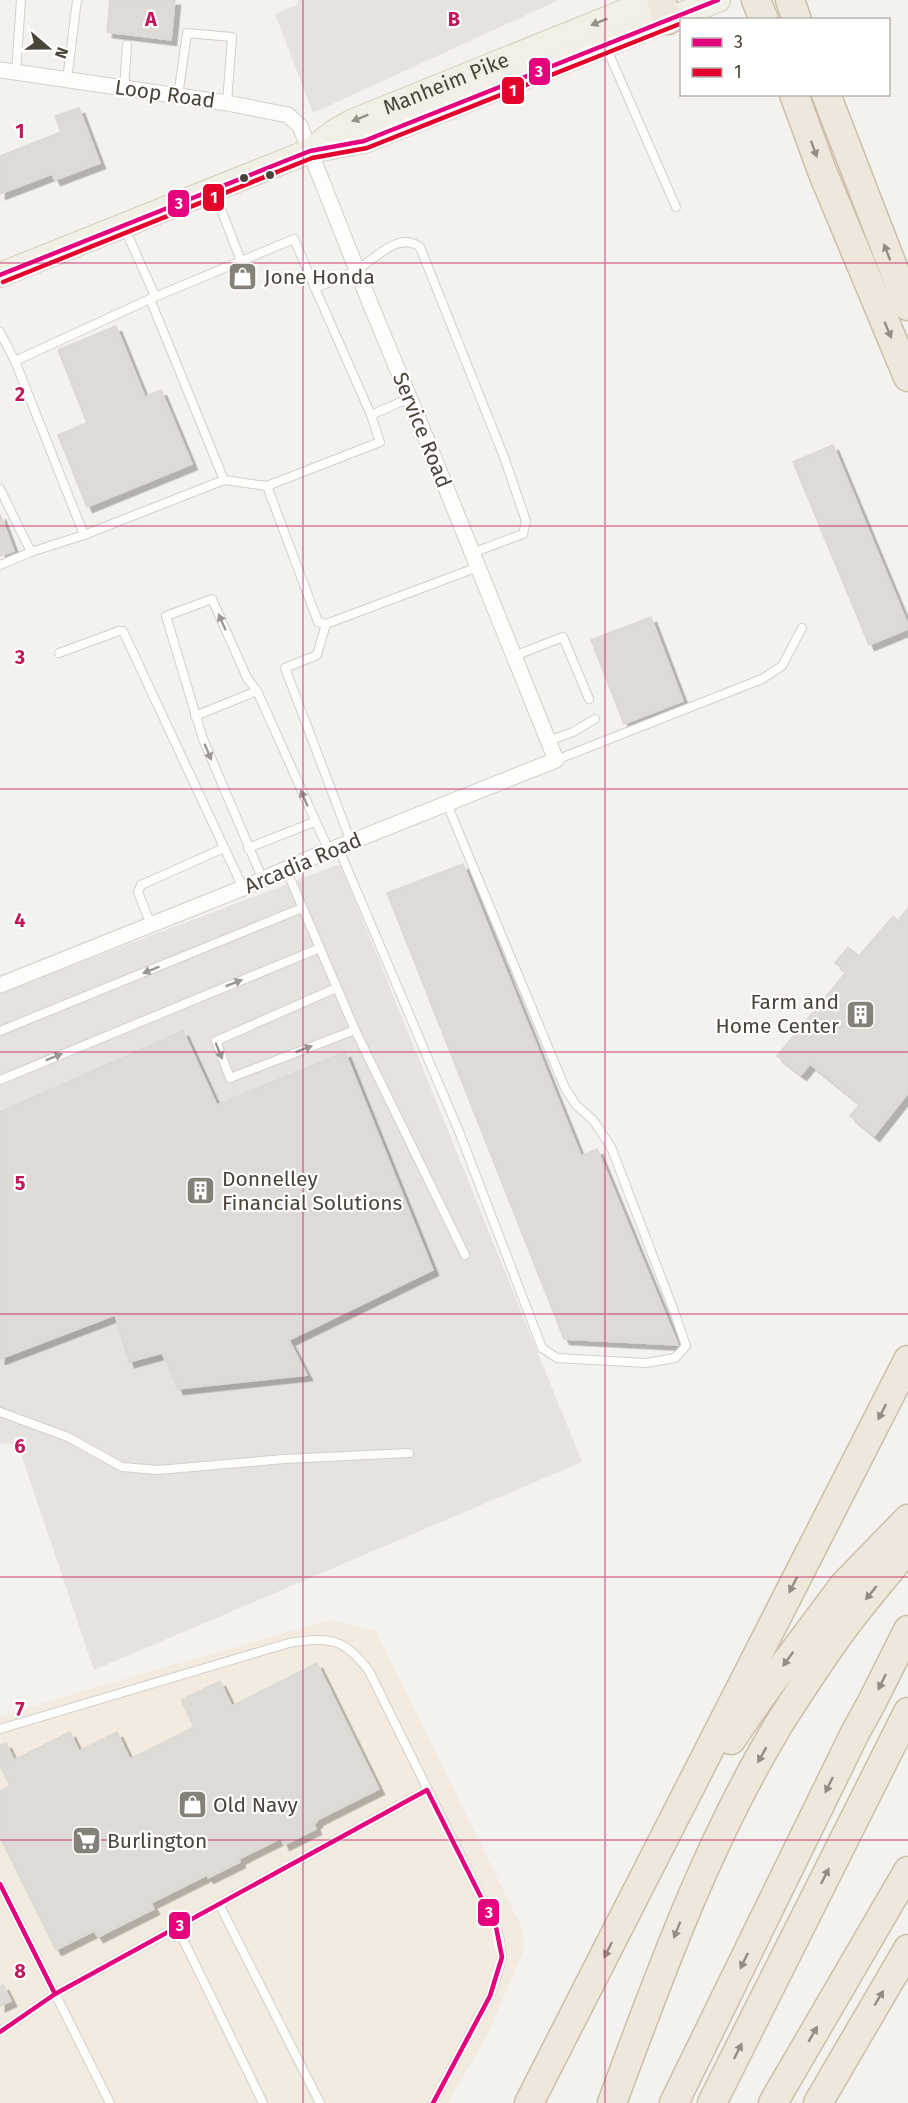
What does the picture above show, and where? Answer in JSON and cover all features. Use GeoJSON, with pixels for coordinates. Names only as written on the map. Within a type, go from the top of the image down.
{"type":"FeatureCollection","features":[{"type":"Feature","properties":{"kind":"highway"},"geometry":{"type":"LineString","coordinates":[[756,0],[763,18]]}},
{"type":"Feature","properties":{"kind":"highway"},"geometry":{"type":"LineString","coordinates":[[790,0],[796,18]]}},
{"type":"Feature","properties":{"kind":"highway"},"geometry":{"type":"LineString","coordinates":[[795,96],[822,171],[908,377]]}},
{"type":"Feature","properties":{"kind":"highway"},"geometry":{"type":"LineString","coordinates":[[827,96],[908,306]]}},
{"type":"Feature","properties":{"kind":"highway"},"geometry":{"type":"LineString","coordinates":[[529,2103],[908,1360]]}},
{"type":"Feature","properties":{"kind":"highway"},"geometry":{"type":"LineString","coordinates":[[663,1841],[761,1696],[808,1632],[844,1586],[908,1519]]}},
{"type":"Feature","properties":{"kind":"highway"},"geometry":{"type":"LineString","coordinates":[[612,2103],[695,1888],[741,1794],[779,1725],[845,1626],[908,1548]]}},
{"type":"Feature","properties":{"kind":"highway"},"geometry":{"type":"LineString","coordinates":[[674,2103],[855,1732],[908,1630]]}},
{"type":"Feature","properties":{"kind":"highway"},"geometry":{"type":"LineString","coordinates":[[712,2103],[908,1712]]}},
{"type":"Feature","properties":{"kind":"highway"},"geometry":{"type":"LineString","coordinates":[[773,2103],[908,1871]]}},
{"type":"Feature","properties":{"kind":"highway"},"geometry":{"type":"LineString","coordinates":[[818,2103],[908,1950]]}},
{"type":"Feature","properties":{"kind":"main road","name":"Manheim Pike"},"geometry":{"type":"LineString","coordinates":[[310,151],[351,122],[661,7],[718,0]]}},
{"type":"Feature","properties":{"kind":"main road","name":"Manheim Pike"},"geometry":{"type":"LineString","coordinates":[[0,275],[310,151],[364,141],[605,45],[661,7]]}},
{"type":"Feature","properties":{"kind":"street","name":"Loop Road"},"geometry":{"type":"LineString","coordinates":[[8,71],[227,103],[288,115],[300,126],[310,151]]}},
{"type":"Feature","properties":{"kind":"street","name":"Service Road"},"geometry":{"type":"LineString","coordinates":[[310,151],[548,741]]}},
{"type":"Feature","properties":{"kind":"street"},"geometry":{"type":"LineString","coordinates":[[548,741],[556,760]]}},
{"type":"Feature","properties":{"kind":"street","name":"Arcadia Road"},"geometry":{"type":"LineString","coordinates":[[0,985],[556,760]]}},
{"type":"Feature","properties":{"kind":"lane"},"geometry":{"type":"LineString","coordinates":[[8,71],[21,0]]}},
{"type":"Feature","properties":{"kind":"lane"},"geometry":{"type":"LineString","coordinates":[[67,80],[77,0]]}},
{"type":"Feature","properties":{"kind":"lane"},"geometry":{"type":"LineString","coordinates":[[178,96],[187,33],[232,37],[227,103]]}},
{"type":"Feature","properties":{"kind":"lane"},"geometry":{"type":"LineString","coordinates":[[124,88],[127,45]]}},
{"type":"Feature","properties":{"kind":"lane"},"geometry":{"type":"LineString","coordinates":[[605,45],[676,207]]}},
{"type":"Feature","properties":{"kind":"lane"},"geometry":{"type":"LineString","coordinates":[[214,190],[241,261]]}},
{"type":"Feature","properties":{"kind":"lane"},"geometry":{"type":"LineString","coordinates":[[124,226],[224,480]]}},
{"type":"Feature","properties":{"kind":"lane"},"geometry":{"type":"LineString","coordinates":[[0,565],[224,480],[267,486],[380,442],[371,415],[294,239],[153,297],[15,361]]}},
{"type":"Feature","properties":{"kind":"lane"},"geometry":{"type":"LineString","coordinates":[[267,486],[318,622],[326,624],[475,560],[523,534],[526,521],[504,457],[420,247],[406,241],[392,246],[357,270],[315,288]]}},
{"type":"Feature","properties":{"kind":"lane"},"geometry":{"type":"LineString","coordinates":[[0,332],[4,348],[15,361],[84,535]]}},
{"type":"Feature","properties":{"kind":"lane"},"geometry":{"type":"LineString","coordinates":[[371,415],[410,398]]}},
{"type":"Feature","properties":{"kind":"lane"},"geometry":{"type":"LineString","coordinates":[[0,489],[31,552]]}},
{"type":"Feature","properties":{"kind":"lane"},"geometry":{"type":"LineString","coordinates":[[262,880],[195,716],[166,616],[212,599],[247,678],[257,691],[314,822],[339,847]]}},
{"type":"Feature","properties":{"kind":"lane"},"geometry":{"type":"LineString","coordinates":[[326,624],[317,655],[285,669],[339,847],[460,1134],[542,1348],[556,1358],[597,1362],[646,1363],[675,1358],[686,1346],[675,1311],[611,1147],[593,1120],[576,1105],[565,1088],[447,804]]}},
{"type":"Feature","properties":{"kind":"lane"},"geometry":{"type":"LineString","coordinates":[[556,760],[762,679],[782,666],[802,628]]}},
{"type":"Feature","properties":{"kind":"lane"},"geometry":{"type":"LineString","coordinates":[[59,653],[123,631],[243,888]]}},
{"type":"Feature","properties":{"kind":"lane"},"geometry":{"type":"LineString","coordinates":[[514,656],[564,637],[589,699]]}},
{"type":"Feature","properties":{"kind":"lane"},"geometry":{"type":"LineString","coordinates":[[195,716],[257,691]]}},
{"type":"Feature","properties":{"kind":"lane"},"geometry":{"type":"LineString","coordinates":[[548,741],[573,732],[595,719]]}},
{"type":"Feature","properties":{"kind":"lane"},"geometry":{"type":"LineString","coordinates":[[248,848],[314,822]]}},
{"type":"Feature","properties":{"kind":"lane"},"geometry":{"type":"LineString","coordinates":[[151,925],[138,892],[141,885],[224,848]]}},
{"type":"Feature","properties":{"kind":"lane"},"geometry":{"type":"LineString","coordinates":[[286,869],[355,1030],[465,1255]]}},
{"type":"Feature","properties":{"kind":"lane"},"geometry":{"type":"LineString","coordinates":[[0,1031],[303,908]]}},
{"type":"Feature","properties":{"kind":"lane"},"geometry":{"type":"LineString","coordinates":[[0,1080],[320,948]]}},
{"type":"Feature","properties":{"kind":"lane"},"geometry":{"type":"LineString","coordinates":[[336,988],[216,1041],[230,1078],[355,1030]]}},
{"type":"Feature","properties":{"kind":"lane"},"geometry":{"type":"LineString","coordinates":[[0,1412],[68,1437],[122,1467],[158,1470],[284,1459],[409,1452]]}},
{"type":"Feature","properties":{"kind":"lane"},"geometry":{"type":"LineString","coordinates":[[0,1730],[278,1646],[318,1639],[339,1643],[355,1653],[369,1671],[496,1927],[500,1940],[502,1957],[490,1996],[433,2103]]}},
{"type":"Feature","properties":{"kind":"lane"},"geometry":{"type":"LineString","coordinates":[[0,2032],[55,1994],[427,1790]]}},
{"type":"Feature","properties":{"kind":"lane"},"geometry":{"type":"LineString","coordinates":[[0,1884],[110,2103]]}},
{"type":"Feature","properties":{"kind":"lane"},"geometry":{"type":"LineString","coordinates":[[219,1904],[320,2103]]}},
{"type":"Feature","properties":{"kind":"lane"},"geometry":{"type":"LineString","coordinates":[[177,1927],[263,2103]]}},
{"type":"Feature","properties":{"kind":"shaded area"},"geometry":{"type":"Polygon","coordinates":[[[297,0],[559,0],[313,113],[275,14],[298,4],[297,0]]]}},
{"type":"Feature","properties":{"kind":"shaded area"},"geometry":{"type":"Polygon","coordinates":[[[340,864],[582,1462],[94,1670],[18,1445],[0,1443],[0,993],[340,864]]]}},
{"type":"Feature","properties":{"kind":"shaded area"},"geometry":{"type":"Polygon","coordinates":[[[330,1620],[376,1631],[523,1930],[524,1950],[488,2034],[448,2103],[0,2103],[0,1717],[330,1620]]]}},
{"type":"Feature","properties":{"kind":"building"},"geometry":{"type":"Polygon","coordinates":[[[110,0],[175,0],[171,40],[107,32],[110,0]]]}},
{"type":"Feature","properties":{"kind":"building"},"geometry":{"type":"Polygon","coordinates":[[[79,108],[100,163],[55,180],[52,174],[0,194],[0,156],[61,132],[55,116],[79,108]]]}},
{"type":"Feature","properties":{"kind":"building"},"geometry":{"type":"Polygon","coordinates":[[[116,326],[145,397],[161,390],[192,464],[87,507],[58,435],[87,423],[58,350],[116,326]]]}},
{"type":"Feature","properties":{"kind":"building"},"geometry":{"type":"Polygon","coordinates":[[[833,445],[908,625],[908,629],[869,645],[793,462],[833,445]]]}},
{"type":"Feature","properties":{"kind":"building"},"geometry":{"type":"Polygon","coordinates":[[[0,514],[14,551],[0,556],[0,514]]]}},
{"type":"Feature","properties":{"kind":"building"},"geometry":{"type":"Polygon","coordinates":[[[651,617],[683,701],[624,724],[591,640],[651,617]]]}},
{"type":"Feature","properties":{"kind":"building"},"geometry":{"type":"Polygon","coordinates":[[[463,864],[581,1156],[597,1149],[678,1345],[564,1339],[387,893],[463,864]]]}},
{"type":"Feature","properties":{"kind":"building","name":"Farm and Home Center"},"geometry":{"type":"Polygon","coordinates":[[[908,908],[908,1093],[874,1136],[850,1116],[860,1104],[810,1064],[801,1075],[777,1056],[846,972],[835,963],[848,947],[859,956],[893,916],[898,921],[908,908]]]}},
{"type":"Feature","properties":{"kind":"building","name":"Donnelley Financial Solutions"},"geometry":{"type":"Polygon","coordinates":[[[183,1031],[217,1105],[345,1052],[433,1270],[289,1340],[307,1375],[178,1389],[162,1353],[129,1362],[115,1315],[0,1359],[0,1112],[183,1031]]]}},
{"type":"Feature","properties":{"kind":"building"},"geometry":{"type":"Polygon","coordinates":[[[317,1663],[379,1789],[317,1820],[314,1824],[316,1829],[284,1845],[281,1838],[208,1878],[207,1875],[151,1903],[154,1909],[98,1937],[94,1931],[56,1950],[0,1837],[0,1791],[10,1786],[0,1765],[0,1746],[6,1743],[14,1760],[70,1732],[79,1751],[117,1732],[130,1759],[194,1727],[181,1700],[220,1681],[232,1706],[317,1663]]]}},
{"type":"Feature","properties":{"kind":"building"},"geometry":{"type":"Polygon","coordinates":[[[3,1985],[11,2001],[0,2006],[0,1987],[3,1985]]]}},
{"type":"Feature","properties":{"kind":"building"},"geometry":{"type":"Polygon","coordinates":[[[3,1985],[11,2001],[0,2006],[0,1987],[3,1985]]]}},
{"type":"Feature","properties":{"kind":"transit line","name":"3"},"geometry":{"type":"LineString","coordinates":[[0,275],[310,151],[364,141],[718,0]]}},
{"type":"Feature","properties":{"kind":"transit line","name":"1"},"geometry":{"type":"LineString","coordinates":[[3,282],[312,158],[367,148],[680,24]]}},
{"type":"Feature","properties":{"kind":"transit line","name":"3"},"geometry":{"type":"LineString","coordinates":[[0,2032],[55,1994],[427,1790],[496,1927],[502,1957],[490,1996],[433,2103]]}},
{"type":"Feature","properties":{"kind":"transit line","name":"3"},"geometry":{"type":"LineString","coordinates":[[0,1884],[55,1994]]}},
{"type":"Feature","properties":{"kind":"place","name":"Jone Honda"},"geometry":{"type":"Point","coordinates":[243,277]}},
{"type":"Feature","properties":{"kind":"place","name":"Farm and Home Center"},"geometry":{"type":"Point","coordinates":[860,1014]}},
{"type":"Feature","properties":{"kind":"place","name":"Donnelley Financial Solutions"},"geometry":{"type":"Point","coordinates":[201,1191]}},
{"type":"Feature","properties":{"kind":"place","name":"Old Navy"},"geometry":{"type":"Point","coordinates":[192,1805]}},
{"type":"Feature","properties":{"kind":"place","name":"Burlington"},"geometry":{"type":"Point","coordinates":[86,1841]}}]}
